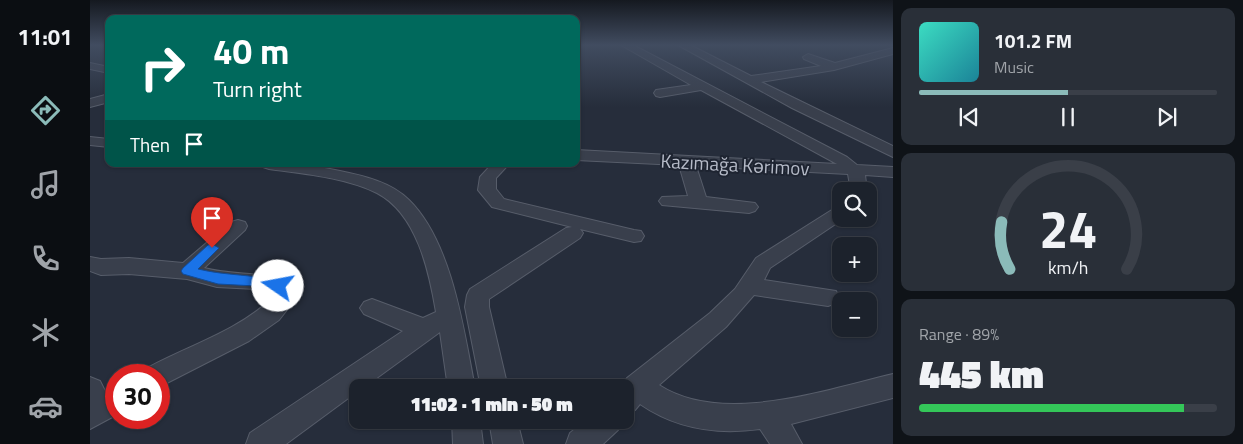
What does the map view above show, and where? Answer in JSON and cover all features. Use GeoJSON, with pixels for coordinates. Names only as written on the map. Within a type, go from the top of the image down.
{"type":"FeatureCollection","features":[{"type":"Feature","properties":{"kind":"street"},"geometry":{"type":"LineString","coordinates":[[90,66],[105,69]]}},
{"type":"Feature","properties":{"kind":"street"},"geometry":{"type":"LineString","coordinates":[[666,66],[841,160],[855,170],[859,182]]}},
{"type":"Feature","properties":{"kind":"street"},"geometry":{"type":"LineString","coordinates":[[722,66],[893,152]]}},
{"type":"Feature","properties":{"kind":"street"},"geometry":{"type":"LineString","coordinates":[[749,80],[801,74],[839,66]]}},
{"type":"Feature","properties":{"kind":"street"},"geometry":{"type":"LineString","coordinates":[[660,93],[705,86]]}},
{"type":"Feature","properties":{"kind":"street"},"geometry":{"type":"LineString","coordinates":[[90,103],[105,99]]}},
{"type":"Feature","properties":{"kind":"street"},"geometry":{"type":"LineString","coordinates":[[90,142],[105,143]]}},
{"type":"Feature","properties":{"kind":"street","name":"Kazımağa Kərimov"},"geometry":{"type":"LineString","coordinates":[[580,155],[855,170],[889,175]]}},
{"type":"Feature","properties":{"kind":"street"},"geometry":{"type":"LineString","coordinates":[[686,161],[699,202]]}},
{"type":"Feature","properties":{"kind":"street"},"geometry":{"type":"LineString","coordinates":[[284,167],[364,183],[386,191],[406,206],[433,252],[460,379]]}},
{"type":"Feature","properties":{"kind":"street"},"geometry":{"type":"LineString","coordinates":[[498,167],[488,177],[486,190],[498,203],[634,236]]}},
{"type":"Feature","properties":{"kind":"street"},"geometry":{"type":"LineString","coordinates":[[668,201],[749,207]]}},
{"type":"Feature","properties":{"kind":"street"},"geometry":{"type":"LineString","coordinates":[[634,391],[718,320],[743,295],[763,263],[832,218]]}},
{"type":"Feature","properties":{"kind":"street"},"geometry":{"type":"LineString","coordinates":[[187,271],[238,226]]}},
{"type":"Feature","properties":{"kind":"street"},"geometry":{"type":"LineString","coordinates":[[493,379],[477,307],[478,295],[573,233]]}},
{"type":"Feature","properties":{"kind":"street"},"geometry":{"type":"LineString","coordinates":[[90,264],[101,267],[129,266],[187,271],[218,279],[256,281],[278,286],[283,301],[272,313],[255,325],[170,369]]}},
{"type":"Feature","properties":{"kind":"street"},"geometry":{"type":"LineString","coordinates":[[749,286],[828,297]]}},
{"type":"Feature","properties":{"kind":"street"},"geometry":{"type":"LineString","coordinates":[[372,308],[424,329]]}},
{"type":"Feature","properties":{"kind":"street"},"geometry":{"type":"LineString","coordinates":[[261,444],[424,329],[448,317]]}},
{"type":"Feature","properties":{"kind":"street"},"geometry":{"type":"LineString","coordinates":[[634,395],[697,416],[721,418],[768,415],[893,386]]}},
{"type":"Feature","properties":{"kind":"street"},"geometry":{"type":"LineString","coordinates":[[768,415],[787,444]]}},
{"type":"Feature","properties":{"kind":"street"},"geometry":{"type":"LineString","coordinates":[[467,429],[468,444]]}},
{"type":"Feature","properties":{"kind":"street"},"geometry":{"type":"LineString","coordinates":[[505,429],[508,444]]}},
{"type":"Feature","properties":{"kind":"street"},"geometry":{"type":"LineString","coordinates":[[581,444],[598,429]]}},
{"type":"Feature","properties":{"kind":"route"},"geometry":{"type":"LineString","coordinates":[[212,248],[187,271],[218,279],[256,281],[278,286]]}}]}
